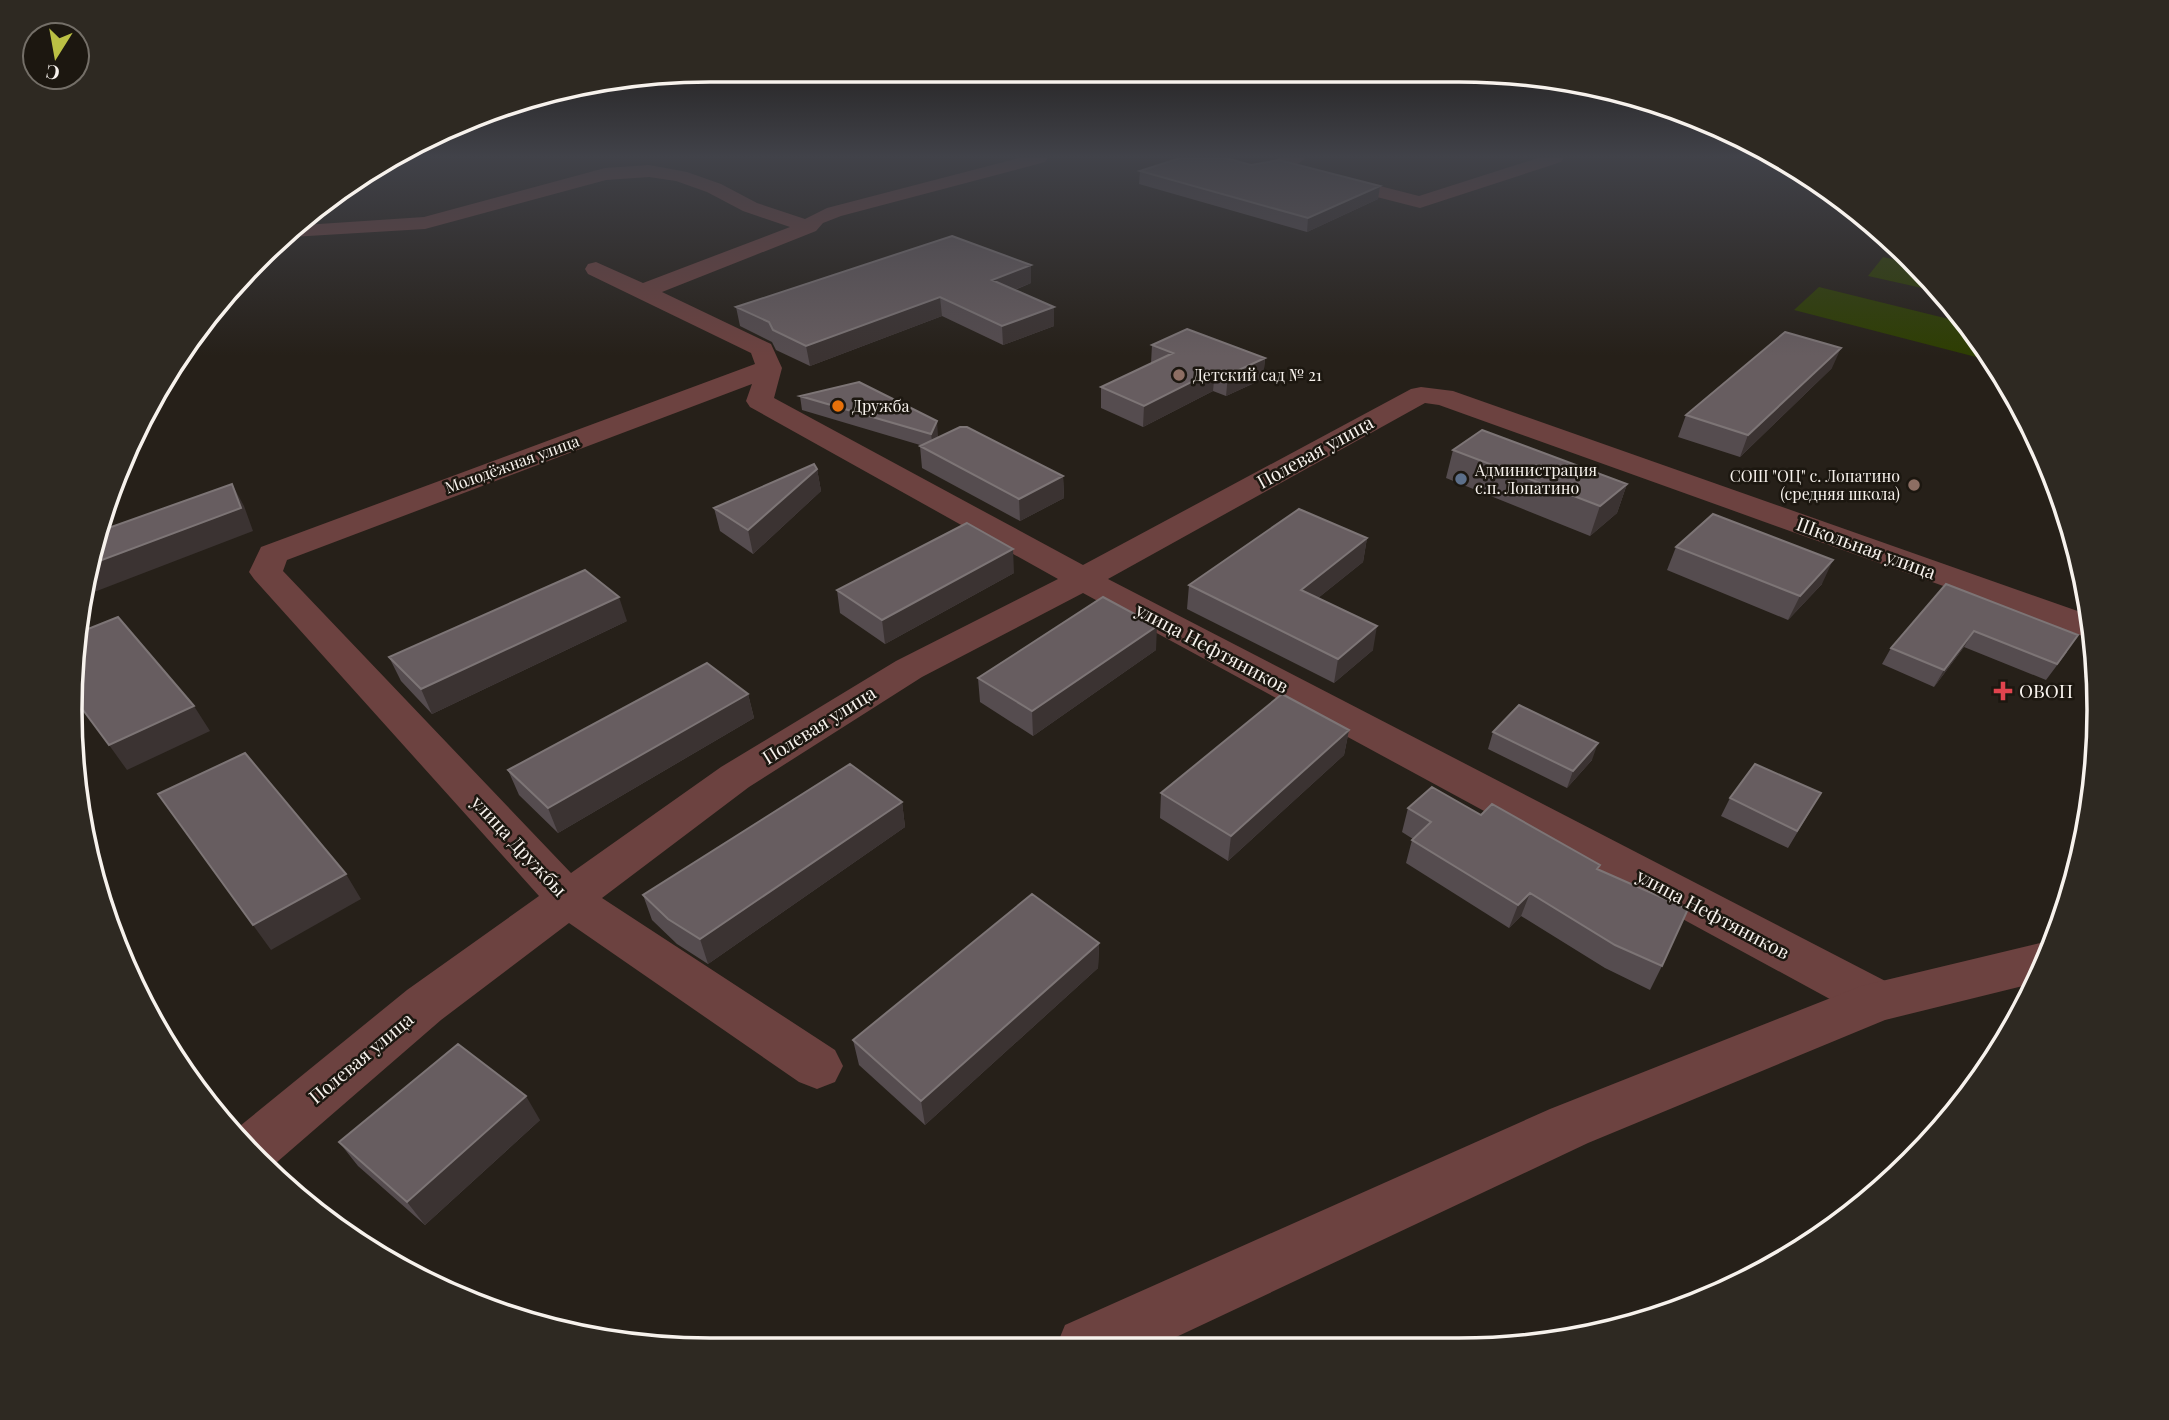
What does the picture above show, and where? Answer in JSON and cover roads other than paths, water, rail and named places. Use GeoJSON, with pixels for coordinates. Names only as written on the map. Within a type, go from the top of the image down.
{"type":"FeatureCollection","features":[{"type":"Feature","properties":{"kind":"street"},"geometry":{"type":"LineString","coordinates":[[304,231],[407,224]]}},
{"type":"Feature","properties":{"kind":"street"},"geometry":{"type":"LineString","coordinates":[[799,224],[809,228]]}},
{"type":"Feature","properties":{"kind":"street"},"geometry":{"type":"LineString","coordinates":[[643,291],[809,228],[812,224]]}},
{"type":"Feature","properties":{"kind":"street"},"geometry":{"type":"LineString","coordinates":[[597,269],[762,349],[769,368]]}},
{"type":"Feature","properties":{"kind":"street","name":"Молодёжная улица"},"geometry":{"type":"LineString","coordinates":[[266,572],[273,554],[769,368]]}},
{"type":"Feature","properties":{"kind":"street","name":"улица Нефтяников"},"geometry":{"type":"LineString","coordinates":[[769,368],[760,401],[1083,579],[1878,1001]]}},
{"type":"Feature","properties":{"kind":"street","name":"Полевая улица"},"geometry":{"type":"LineString","coordinates":[[258,1145],[424,1005],[735,777],[909,669],[1083,579],[1403,404],[1421,395],[1443,397]]}},
{"type":"Feature","properties":{"kind":"street","name":"Школьная улица"},"geometry":{"type":"LineString","coordinates":[[1443,397],[2080,624]]}},
{"type":"Feature","properties":{"kind":"street","name":"улица Дружбы"},"geometry":{"type":"LineString","coordinates":[[266,572],[569,900],[817,1066]]}},
{"type":"Feature","properties":{"kind":"street"},"geometry":{"type":"LineString","coordinates":[[1107,1338],[1569,1126],[1878,1001],[2033,964]]}},
{"type":"Feature","properties":{"kind":"place","name":"Детский сад № 21"},"geometry":{"type":"Point","coordinates":[1179,375]}},
{"type":"Feature","properties":{"kind":"place","name":"Дружба"},"geometry":{"type":"Point","coordinates":[838,406]}},
{"type":"Feature","properties":{"kind":"place","name":"Администрация с.п. Лопатино"},"geometry":{"type":"Point","coordinates":[1461,479]}},
{"type":"Feature","properties":{"kind":"place","name":"СОШ \"ОЦ\" с. Лопатино (средняя школа)"},"geometry":{"type":"Point","coordinates":[1914,485]}},
{"type":"Feature","properties":{"kind":"place","name":"ОВОП"},"geometry":{"type":"Point","coordinates":[2003,691]}}]}
